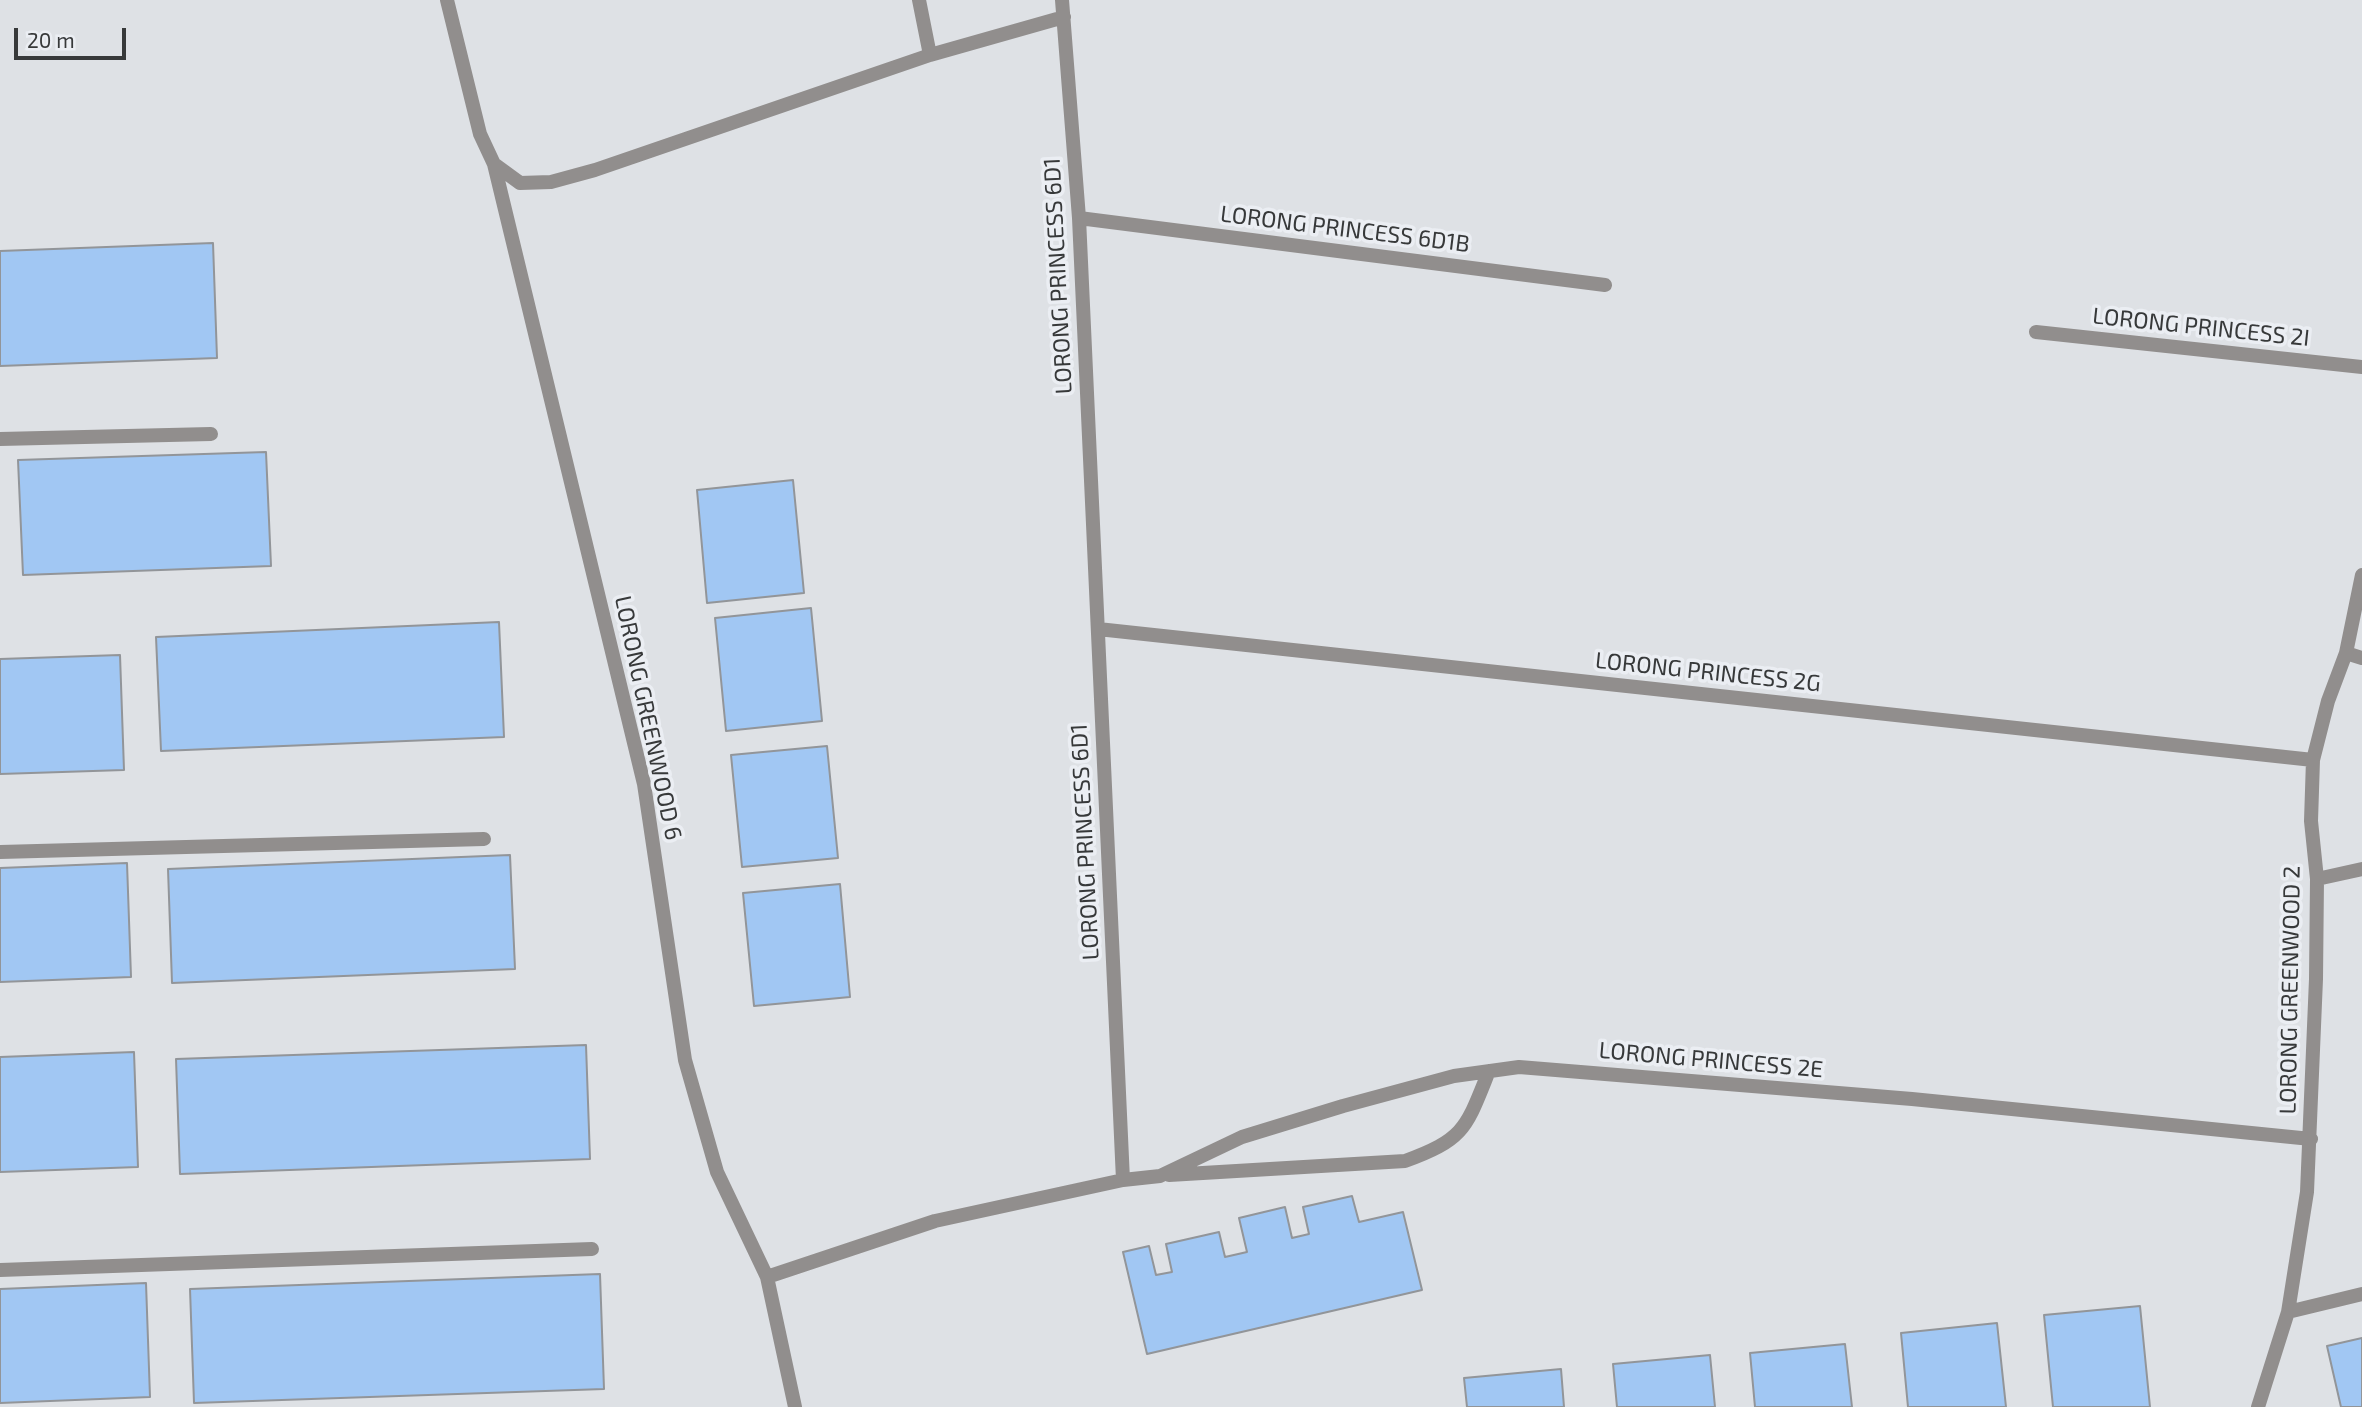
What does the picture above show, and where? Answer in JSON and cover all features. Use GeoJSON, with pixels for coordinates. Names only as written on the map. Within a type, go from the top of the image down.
{"type":"FeatureCollection","features":[{"type":"Feature","properties":{"kind":"street","name":"LORONG GREENWOOD 6"},"geometry":{"type":"LineString","coordinates":[[447,0],[481,134],[494,164],[644,784],[685,1060],[717,1172],[766,1277]]}},
{"type":"Feature","properties":{"kind":"street"},"geometry":{"type":"LineString","coordinates":[[919,0],[930,55]]}},
{"type":"Feature","properties":{"kind":"street","name":"LORONG PRINCESS 6D1"},"geometry":{"type":"LineString","coordinates":[[1062,0],[1079,218],[1123,1180]]}},
{"type":"Feature","properties":{"kind":"street"},"geometry":{"type":"LineString","coordinates":[[494,164],[520,183],[551,182],[930,55],[1064,17]]}},
{"type":"Feature","properties":{"kind":"street","name":"LORONG PRINCESS 6D1B"},"geometry":{"type":"LineString","coordinates":[[1079,218],[1605,285]]}},
{"type":"Feature","properties":{"kind":"street","name":"LORONG PRINCESS 2I"},"geometry":{"type":"LineString","coordinates":[[2036,332],[2362,367]]}},
{"type":"Feature","properties":{"kind":"street"},"geometry":{"type":"LineString","coordinates":[[0,439],[211,434]]}},
{"type":"Feature","properties":{"kind":"street","name":"LORONG GREENWOOD 2"},"geometry":{"type":"LineString","coordinates":[[2258,1407],[2288,1312],[2307,1192],[2311,1139],[2317,878],[2311,821],[2313,760],[2328,701],[2346,653],[2362,575]]}},
{"type":"Feature","properties":{"kind":"street","name":"LORONG PRINCESS 2G"},"geometry":{"type":"LineString","coordinates":[[1098,629],[2313,760]]}},
{"type":"Feature","properties":{"kind":"street"},"geometry":{"type":"LineString","coordinates":[[2346,653],[2362,658]]}},
{"type":"Feature","properties":{"kind":"street"},"geometry":{"type":"LineString","coordinates":[[0,852],[484,839]]}},
{"type":"Feature","properties":{"kind":"street"},"geometry":{"type":"LineString","coordinates":[[2317,878],[2362,869]]}},
{"type":"Feature","properties":{"kind":"street","name":"LORONG PRINCESS 2E"},"geometry":{"type":"LineString","coordinates":[[1123,1180],[1160,1176],[1242,1137],[1442,1079],[1519,1067],[1912,1099],[2311,1139]]}},
{"type":"Feature","properties":{"kind":"street"},"geometry":{"type":"LineString","coordinates":[[1160,1176],[1405,1161],[1439,1149],[1468,1124],[1489,1071]]}},
{"type":"Feature","properties":{"kind":"street"},"geometry":{"type":"LineString","coordinates":[[795,1407],[766,1277],[934,1221],[1123,1180]]}},
{"type":"Feature","properties":{"kind":"street"},"geometry":{"type":"LineString","coordinates":[[0,1270],[592,1249]]}},
{"type":"Feature","properties":{"kind":"street"},"geometry":{"type":"LineString","coordinates":[[2288,1312],[2362,1294]]}},
{"type":"Feature","properties":{"kind":"building"},"geometry":{"type":"Polygon","coordinates":[[[213,243],[217,358],[0,366],[0,251],[213,243]]]}},
{"type":"Feature","properties":{"kind":"building"},"geometry":{"type":"Polygon","coordinates":[[[266,452],[271,566],[23,575],[18,460],[266,452]]]}},
{"type":"Feature","properties":{"kind":"building"},"geometry":{"type":"Polygon","coordinates":[[[793,480],[804,593],[707,603],[697,490],[793,480]]]}},
{"type":"Feature","properties":{"kind":"building"},"geometry":{"type":"Polygon","coordinates":[[[811,608],[822,721],[726,731],[715,618],[811,608]]]}},
{"type":"Feature","properties":{"kind":"building"},"geometry":{"type":"Polygon","coordinates":[[[499,622],[504,737],[161,751],[156,637],[499,622]]]}},
{"type":"Feature","properties":{"kind":"building"},"geometry":{"type":"Polygon","coordinates":[[[120,655],[124,770],[0,774],[0,659],[120,655]]]}},
{"type":"Feature","properties":{"kind":"building"},"geometry":{"type":"Polygon","coordinates":[[[827,746],[838,858],[742,867],[731,755],[827,746]]]}},
{"type":"Feature","properties":{"kind":"building"},"geometry":{"type":"Polygon","coordinates":[[[510,855],[515,969],[172,983],[168,869],[510,855]]]}},
{"type":"Feature","properties":{"kind":"building"},"geometry":{"type":"Polygon","coordinates":[[[127,863],[131,977],[0,982],[0,868],[127,863]]]}},
{"type":"Feature","properties":{"kind":"building"},"geometry":{"type":"Polygon","coordinates":[[[840,884],[850,997],[754,1006],[743,893],[840,884]]]}},
{"type":"Feature","properties":{"kind":"building"},"geometry":{"type":"Polygon","coordinates":[[[586,1045],[590,1159],[180,1174],[176,1059],[586,1045]]]}},
{"type":"Feature","properties":{"kind":"building"},"geometry":{"type":"Polygon","coordinates":[[[134,1052],[138,1167],[0,1172],[0,1057],[134,1052]]]}},
{"type":"Feature","properties":{"kind":"building"},"geometry":{"type":"Polygon","coordinates":[[[1352,1196],[1359,1222],[1403,1212],[1422,1290],[1147,1354],[1123,1252],[1149,1246],[1156,1275],[1172,1272],[1166,1244],[1219,1232],[1225,1257],[1247,1252],[1239,1218],[1285,1207],[1292,1238],[1309,1234],[1303,1207],[1352,1196]]]}},
{"type":"Feature","properties":{"kind":"building"},"geometry":{"type":"Polygon","coordinates":[[[600,1274],[604,1389],[194,1403],[190,1289],[600,1274]]]}},
{"type":"Feature","properties":{"kind":"building"},"geometry":{"type":"Polygon","coordinates":[[[146,1283],[150,1397],[0,1403],[0,1289],[146,1283]]]}},
{"type":"Feature","properties":{"kind":"building"},"geometry":{"type":"Polygon","coordinates":[[[2140,1306],[2150,1407],[2053,1407],[2044,1315],[2140,1306]]]}},
{"type":"Feature","properties":{"kind":"building"},"geometry":{"type":"Polygon","coordinates":[[[1997,1323],[2006,1407],[1908,1407],[1901,1333],[1997,1323]]]}},
{"type":"Feature","properties":{"kind":"building"},"geometry":{"type":"Polygon","coordinates":[[[2362,1338],[2362,1407],[2341,1407],[2327,1346],[2362,1338]]]}},
{"type":"Feature","properties":{"kind":"building"},"geometry":{"type":"Polygon","coordinates":[[[1845,1344],[1852,1407],[1755,1407],[1750,1353],[1845,1344]]]}},
{"type":"Feature","properties":{"kind":"building"},"geometry":{"type":"Polygon","coordinates":[[[1710,1355],[1715,1407],[1617,1407],[1613,1364],[1710,1355]]]}},
{"type":"Feature","properties":{"kind":"building"},"geometry":{"type":"Polygon","coordinates":[[[1561,1369],[1564,1407],[1467,1407],[1464,1378],[1561,1369]]]}}]}
